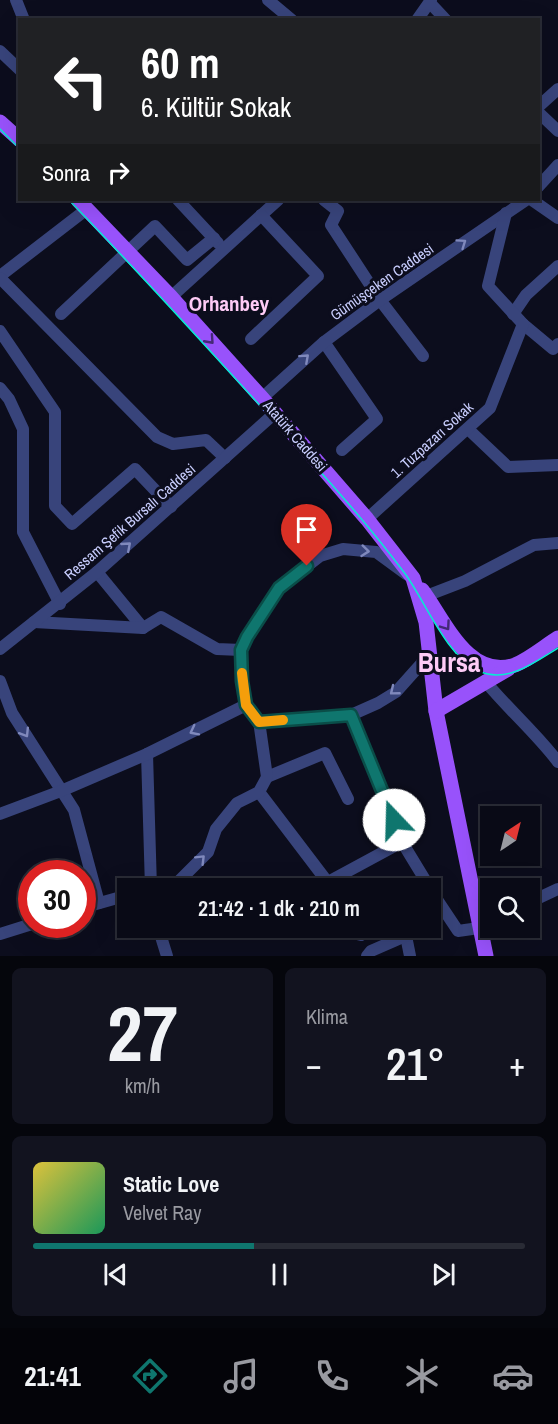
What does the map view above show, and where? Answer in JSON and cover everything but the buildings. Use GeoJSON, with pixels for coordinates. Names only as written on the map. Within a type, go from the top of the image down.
{"type":"FeatureCollection","features":[{"type":"Feature","properties":{"kind":"main road"},"geometry":{"type":"LineString","coordinates":[[0,122],[18,138]]}},
{"type":"Feature","properties":{"kind":"main road","name":"Atatürk Caddesi"},"geometry":{"type":"LineString","coordinates":[[82,204],[171,297],[275,412],[368,519],[413,578],[426,622],[436,711],[480,911]]}},
{"type":"Feature","properties":{"kind":"main road"},"geometry":{"type":"LineString","coordinates":[[413,578],[458,643],[472,658],[491,667],[516,664]]}},
{"type":"Feature","properties":{"kind":"main road"},"geometry":{"type":"LineString","coordinates":[[436,711],[558,638]]}},
{"type":"Feature","properties":{"kind":"main road","name":"Atatürk Caddesi"},"geometry":{"type":"LineString","coordinates":[[484,938],[486,956]]}},
{"type":"Feature","properties":{"kind":"street"},"geometry":{"type":"LineString","coordinates":[[16,0],[23,18]]}},
{"type":"Feature","properties":{"kind":"street"},"geometry":{"type":"LineString","coordinates":[[268,0],[290,18]]}},
{"type":"Feature","properties":{"kind":"street"},"geometry":{"type":"LineString","coordinates":[[418,18],[430,1],[444,18]]}},
{"type":"Feature","properties":{"kind":"street"},"geometry":{"type":"LineString","coordinates":[[0,51],[18,65]]}},
{"type":"Feature","properties":{"kind":"street"},"geometry":{"type":"LineString","coordinates":[[540,105],[558,89]]}},
{"type":"Feature","properties":{"kind":"street"},"geometry":{"type":"LineString","coordinates":[[540,114],[558,132]]}},
{"type":"Feature","properties":{"kind":"street"},"geometry":{"type":"LineString","coordinates":[[540,185],[556,170]]}},
{"type":"Feature","properties":{"kind":"street"},"geometry":{"type":"LineString","coordinates":[[179,201],[224,248]]}},
{"type":"Feature","properties":{"kind":"street"},"geometry":{"type":"LineString","coordinates":[[171,297],[277,201]]}},
{"type":"Feature","properties":{"kind":"street"},"geometry":{"type":"LineString","coordinates":[[325,201],[338,211],[332,225],[380,300],[423,356]]}},
{"type":"Feature","properties":{"kind":"street","name":"Gümüşçeken Caddesi"},"geometry":{"type":"LineString","coordinates":[[262,398],[324,342],[380,300],[524,201]]}},
{"type":"Feature","properties":{"kind":"street"},"geometry":{"type":"LineString","coordinates":[[533,201],[558,218]]}},
{"type":"Feature","properties":{"kind":"street"},"geometry":{"type":"LineString","coordinates":[[82,204],[0,277],[157,437],[173,444],[206,440],[225,458]]}},
{"type":"Feature","properties":{"kind":"street"},"geometry":{"type":"LineString","coordinates":[[506,213],[488,286],[522,324],[553,349],[558,344]]}},
{"type":"Feature","properties":{"kind":"street"},"geometry":{"type":"LineString","coordinates":[[251,339],[318,276],[261,215]]}},
{"type":"Feature","properties":{"kind":"street"},"geometry":{"type":"LineString","coordinates":[[61,314],[155,226],[187,260],[214,238]]}},
{"type":"Feature","properties":{"kind":"street"},"geometry":{"type":"LineString","coordinates":[[513,314],[526,295],[558,266]]}},
{"type":"Feature","properties":{"kind":"street","name":"1. Tuzpazarı Sokak"},"geometry":{"type":"LineString","coordinates":[[368,519],[490,408],[522,324]]}},
{"type":"Feature","properties":{"kind":"street"},"geometry":{"type":"LineString","coordinates":[[0,331],[4,348],[55,412],[55,506],[72,524],[135,469],[171,507]]}},
{"type":"Feature","properties":{"kind":"street"},"geometry":{"type":"LineString","coordinates":[[324,342],[377,419],[342,450]]}},
{"type":"Feature","properties":{"kind":"street"},"geometry":{"type":"LineString","coordinates":[[0,388],[9,399],[23,429],[23,532],[60,604]]}},
{"type":"Feature","properties":{"kind":"street","name":"Ressam Şefik Bursalı Caddesi"},"geometry":{"type":"LineString","coordinates":[[0,649],[98,572],[275,412]]}},
{"type":"Feature","properties":{"kind":"street"},"geometry":{"type":"LineString","coordinates":[[468,429],[508,467],[558,465]]}},
{"type":"Feature","properties":{"kind":"street"},"geometry":{"type":"LineString","coordinates":[[426,596],[465,581],[534,545],[558,543]]}},
{"type":"Feature","properties":{"kind":"street"},"geometry":{"type":"LineString","coordinates":[[182,878],[208,852],[216,829],[237,803],[259,792],[267,777],[259,722],[246,705],[242,681],[241,650],[279,588],[320,556],[343,549],[376,552],[413,578]]}},
{"type":"Feature","properties":{"kind":"street"},"geometry":{"type":"LineString","coordinates":[[98,572],[143,628]]}},
{"type":"Feature","properties":{"kind":"street"},"geometry":{"type":"LineString","coordinates":[[34,622],[143,628],[161,617],[217,649],[241,650]]}},
{"type":"Feature","properties":{"kind":"street"},"geometry":{"type":"LineString","coordinates":[[259,722],[351,715],[378,703],[396,692],[421,664],[430,646]]}},
{"type":"Feature","properties":{"kind":"street"},"geometry":{"type":"LineString","coordinates":[[0,681],[12,713],[74,810],[99,903]]}},
{"type":"Feature","properties":{"kind":"street"},"geometry":{"type":"LineString","coordinates":[[485,681],[504,704],[556,756]]}},
{"type":"Feature","properties":{"kind":"street"},"geometry":{"type":"LineString","coordinates":[[0,814],[147,754],[246,705]]}},
{"type":"Feature","properties":{"kind":"street"},"geometry":{"type":"LineString","coordinates":[[351,715],[402,842],[424,878]]}},
{"type":"Feature","properties":{"kind":"street"},"geometry":{"type":"LineString","coordinates":[[267,777],[325,753],[348,799]]}},
{"type":"Feature","properties":{"kind":"street"},"geometry":{"type":"LineString","coordinates":[[147,754],[152,878]]}},
{"type":"Feature","properties":{"kind":"street"},"geometry":{"type":"LineString","coordinates":[[259,792],[325,878]]}},
{"type":"Feature","properties":{"kind":"street"},"geometry":{"type":"LineString","coordinates":[[342,878],[402,842]]}},
{"type":"Feature","properties":{"kind":"street"},"geometry":{"type":"LineString","coordinates":[[540,897],[558,889]]}},
{"type":"Feature","properties":{"kind":"street"},"geometry":{"type":"LineString","coordinates":[[96,904],[117,898]]}},
{"type":"Feature","properties":{"kind":"street"},"geometry":{"type":"LineString","coordinates":[[441,907],[458,931],[480,921]]}},
{"type":"Feature","properties":{"kind":"street"},"geometry":{"type":"LineString","coordinates":[[441,920],[447,917]]}},
{"type":"Feature","properties":{"kind":"street"},"geometry":{"type":"LineString","coordinates":[[0,934],[18,928]]}},
{"type":"Feature","properties":{"kind":"street"},"geometry":{"type":"LineString","coordinates":[[161,938],[167,956]]}},
{"type":"Feature","properties":{"kind":"street"},"geometry":{"type":"LineString","coordinates":[[361,938],[369,954],[402,938]]}},
{"type":"Feature","properties":{"kind":"street"},"geometry":{"type":"LineString","coordinates":[[406,938],[410,956]]}},
{"type":"Feature","properties":{"kind":"tram line"},"geometry":{"type":"LineString","coordinates":[[0,129],[18,147]]}},
{"type":"Feature","properties":{"kind":"tram line"},"geometry":{"type":"LineString","coordinates":[[70,201],[351,507],[406,575],[447,642],[467,664],[479,671],[500,675],[520,670],[558,648]]}},
{"type":"Feature","properties":{"kind":"slow traffic"},"geometry":{"type":"LineString","coordinates":[[242,673],[246,705],[259,722],[283,720]]}},
{"type":"Feature","properties":{"kind":"district","name":"Orhanbey"},"geometry":{"type":"Point","coordinates":[229,304]}},
{"type":"Feature","properties":{"kind":"district","name":"Bursa"},"geometry":{"type":"Point","coordinates":[449,663]}},
{"type":"Feature","properties":{"kind":"route"},"geometry":{"type":"LineString","coordinates":[[307,566],[279,588],[241,650],[242,681],[246,705],[259,722],[351,715],[394,820]]}}]}
